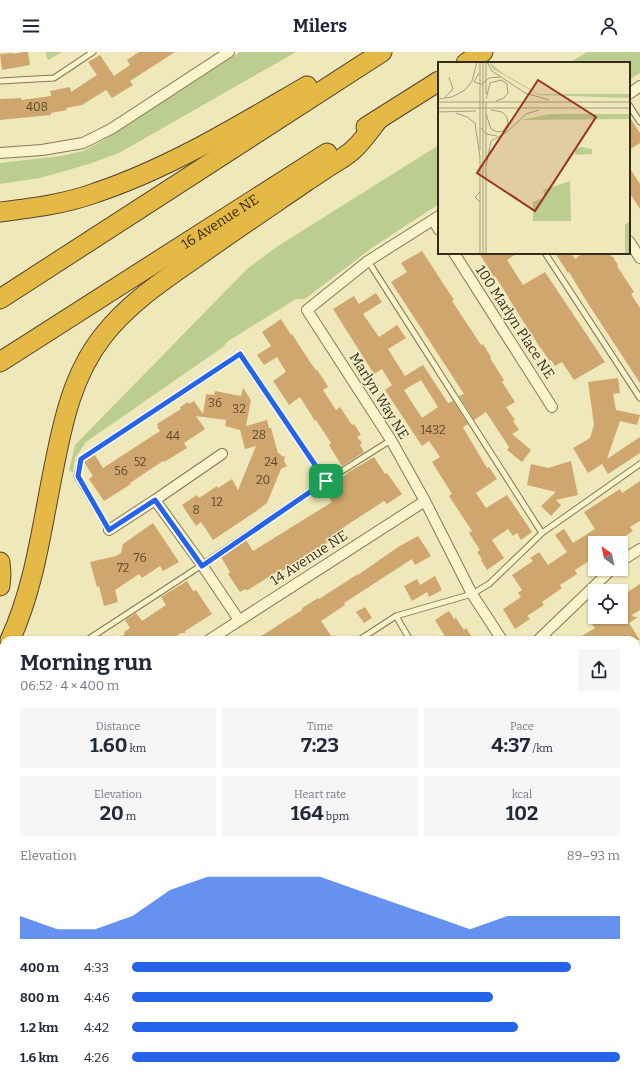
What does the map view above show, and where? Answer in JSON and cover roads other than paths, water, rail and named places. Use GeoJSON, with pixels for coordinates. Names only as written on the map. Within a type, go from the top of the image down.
{"type":"FeatureCollection","features":[{"type":"Feature","properties":{"kind":"highway"},"geometry":{"type":"LineString","coordinates":[[0,212],[68,201],[95,193],[152,170],[207,143],[353,60],[371,52]]}},
{"type":"Feature","properties":{"kind":"highway"},"geometry":{"type":"LineString","coordinates":[[0,299],[382,52]]}},
{"type":"Feature","properties":{"kind":"highway"},"geometry":{"type":"LineString","coordinates":[[468,62],[483,52]]}},
{"type":"Feature","properties":{"kind":"highway","name":"16 Avenue NE"},"geometry":{"type":"LineString","coordinates":[[0,362],[438,82]]}},
{"type":"Feature","properties":{"kind":"highway"},"geometry":{"type":"LineString","coordinates":[[12,636],[22,610],[36,560],[58,444],[72,392],[92,352],[103,336],[128,309],[160,283],[355,149],[378,120]]}},
{"type":"Feature","properties":{"kind":"highway"},"geometry":{"type":"LineString","coordinates":[[0,562],[0,586]]}},
{"type":"Feature","properties":{"kind":"street"},"geometry":{"type":"LineString","coordinates":[[0,153],[42,150],[83,143],[111,129],[229,52]]}},
{"type":"Feature","properties":{"kind":"street"},"geometry":{"type":"LineString","coordinates":[[630,93],[640,86]]}},
{"type":"Feature","properties":{"kind":"street","name":"Marlyn Way NE"},"geometry":{"type":"LineString","coordinates":[[436,218],[368,261],[307,310],[391,440],[425,500],[472,594],[499,636]]}},
{"type":"Feature","properties":{"kind":"street"},"geometry":{"type":"LineString","coordinates":[[630,243],[640,258]]}},
{"type":"Feature","properties":{"kind":"street","name":"100 Marlyn Place NE"},"geometry":{"type":"LineString","coordinates":[[455,254],[552,407]]}},
{"type":"Feature","properties":{"kind":"street"},"geometry":{"type":"LineString","coordinates":[[109,530],[222,454]]}},
{"type":"Feature","properties":{"kind":"street"},"geometry":{"type":"LineString","coordinates":[[155,500],[238,620]]}},
{"type":"Feature","properties":{"kind":"street","name":"14 Avenue NE"},"geometry":{"type":"LineString","coordinates":[[215,636],[425,500]]}},
{"type":"Feature","properties":{"kind":"street"},"geometry":{"type":"LineString","coordinates":[[628,557],[640,549]]}},
{"type":"Feature","properties":{"kind":"street"},"geometry":{"type":"LineString","coordinates":[[542,636],[605,576]]}},
{"type":"Feature","properties":{"kind":"lane"},"geometry":{"type":"LineString","coordinates":[[0,81],[54,78],[93,52]]}},
{"type":"Feature","properties":{"kind":"lane"},"geometry":{"type":"LineString","coordinates":[[630,107],[640,122]]}},
{"type":"Feature","properties":{"kind":"lane"},"geometry":{"type":"LineString","coordinates":[[546,254],[640,398]]}},
{"type":"Feature","properties":{"kind":"lane"},"geometry":{"type":"LineString","coordinates":[[368,261],[542,533]]}},
{"type":"Feature","properties":{"kind":"lane"},"geometry":{"type":"LineString","coordinates":[[109,530],[78,476],[81,459],[240,354],[326,481]]}},
{"type":"Feature","properties":{"kind":"lane"},"geometry":{"type":"LineString","coordinates":[[93,636],[202,566],[326,481],[391,440]]}},
{"type":"Feature","properties":{"kind":"lane"},"geometry":{"type":"LineString","coordinates":[[365,636],[396,616],[472,594],[489,584],[542,533],[640,464]]}},
{"type":"Feature","properties":{"kind":"lane"},"geometry":{"type":"LineString","coordinates":[[396,616],[408,636]]}}]}
